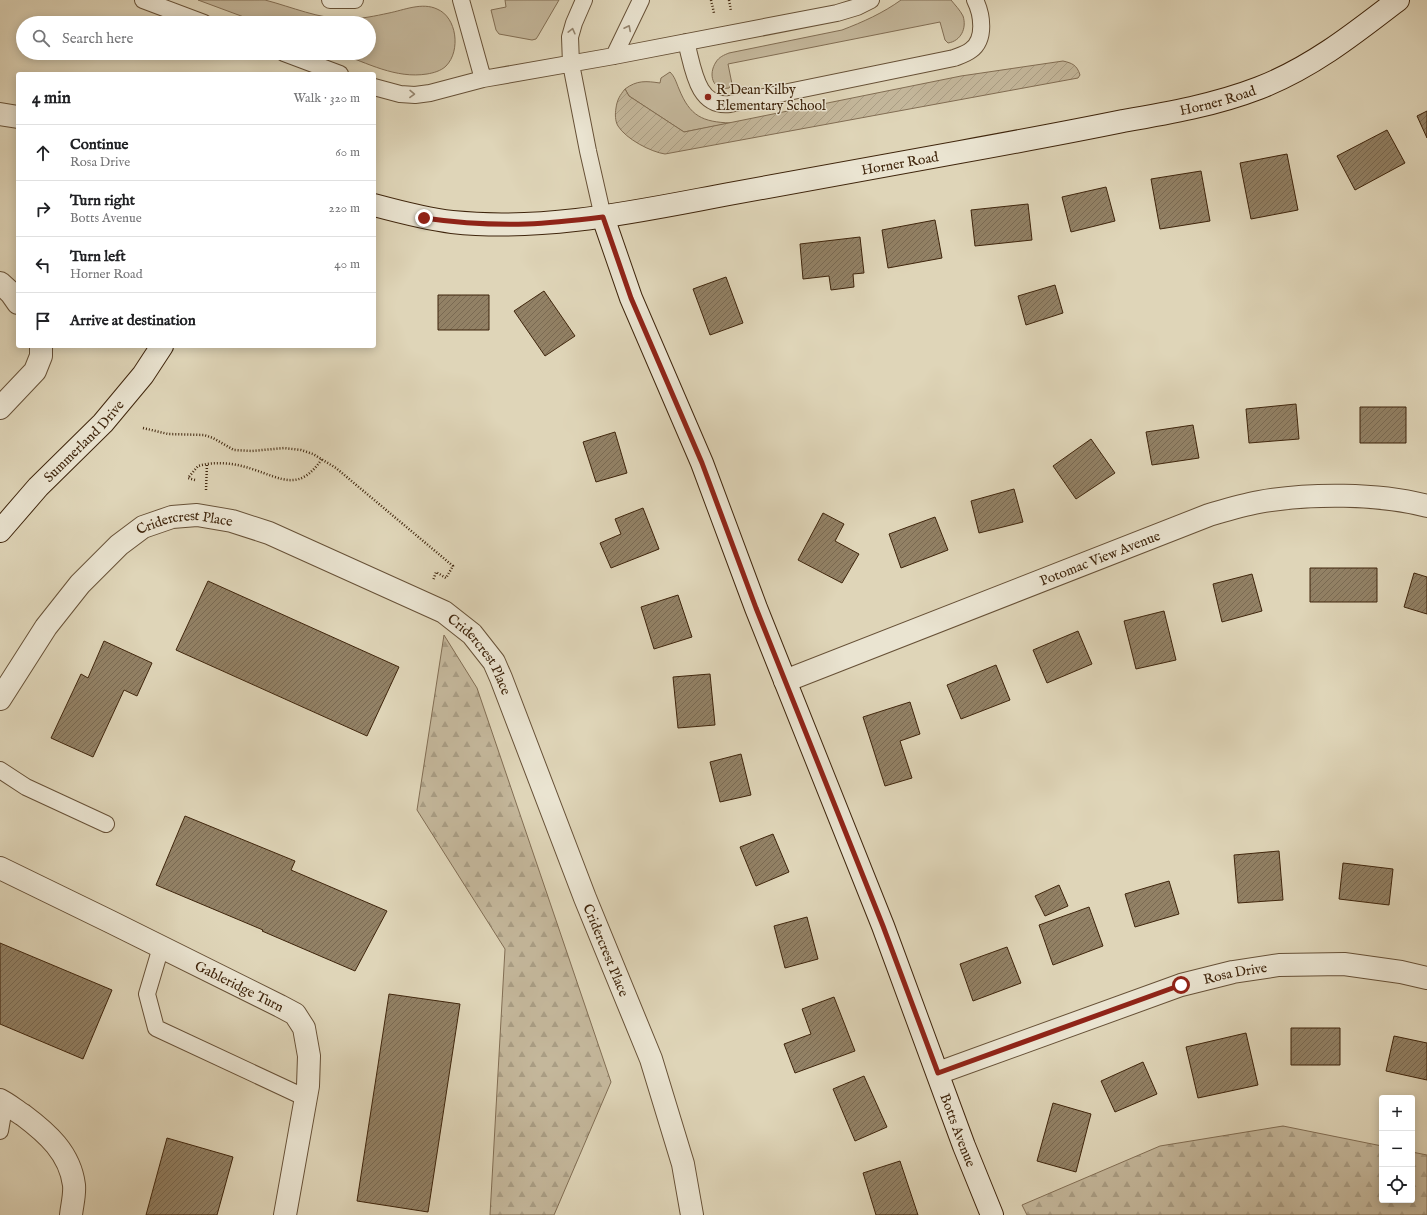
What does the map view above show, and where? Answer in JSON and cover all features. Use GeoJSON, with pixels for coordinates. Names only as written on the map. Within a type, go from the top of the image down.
{"type":"FeatureCollection","features":[{"type":"Feature","properties":{"kind":"street","name":"Horner Road"},"geometry":{"type":"LineString","coordinates":[[376,206],[424,218],[483,224],[527,224],[603,217],[1179,111],[1220,101],[1287,77],[1319,59],[1398,0]]}},
{"type":"Feature","properties":{"kind":"street"},"geometry":{"type":"LineString","coordinates":[[0,114],[16,117]]}},
{"type":"Feature","properties":{"kind":"street","name":"Botts Avenue"},"geometry":{"type":"LineString","coordinates":[[603,217],[631,298],[702,463],[756,608],[883,926],[964,1146],[992,1215]]}},
{"type":"Feature","properties":{"kind":"street"},"geometry":{"type":"LineString","coordinates":[[0,283],[16,299]]}},
{"type":"Feature","properties":{"kind":"street"},"geometry":{"type":"LineString","coordinates":[[0,408],[35,371],[42,356],[41,348]]}},
{"type":"Feature","properties":{"kind":"street","name":"Summerland Drive"},"geometry":{"type":"LineString","coordinates":[[0,531],[38,487],[103,423],[143,375],[161,348]]}},
{"type":"Feature","properties":{"kind":"street","name":"Potomac View Avenue"},"geometry":{"type":"LineString","coordinates":[[785,681],[1209,515],[1260,502],[1312,496],[1364,497],[1416,503],[1427,506]]}},
{"type":"Feature","properties":{"kind":"street","name":"Cridercrest Place"},"geometry":{"type":"LineString","coordinates":[[0,699],[46,627],[80,584],[118,545],[143,527],[172,517],[197,516],[232,521],[269,533],[444,612],[472,634],[494,662],[501,678],[585,898],[650,1059],[683,1164],[692,1215]]}},
{"type":"Feature","properties":{"kind":"street","name":"Gableridge Turn"},"geometry":{"type":"LineString","coordinates":[[0,868],[161,946],[294,1014],[304,1028],[309,1056],[308,1086],[284,1215]]}},
{"type":"Feature","properties":{"kind":"street","name":"Rosa Drive"},"geometry":{"type":"LineString","coordinates":[[938,1073],[1181,985],[1233,972],[1279,965],[1344,964],[1401,972],[1427,978]]}},
{"type":"Feature","properties":{"kind":"street"},"geometry":{"type":"LineString","coordinates":[[2,1101],[38,1126],[60,1148],[68,1163],[74,1189],[71,1215]]}},
{"type":"Feature","properties":{"kind":"lane"},"geometry":{"type":"LineString","coordinates":[[143,0],[185,16]]}},
{"type":"Feature","properties":{"kind":"lane"},"geometry":{"type":"LineString","coordinates":[[330,0],[355,0]]}},
{"type":"Feature","properties":{"kind":"lane"},"geometry":{"type":"LineString","coordinates":[[461,0],[483,79]]}},
{"type":"Feature","properties":{"kind":"lane"},"geometry":{"type":"LineString","coordinates":[[584,0],[574,23],[570,37],[571,64],[603,217]]}},
{"type":"Feature","properties":{"kind":"lane"},"geometry":{"type":"LineString","coordinates":[[614,56],[641,0]]}},
{"type":"Feature","properties":{"kind":"lane"},"geometry":{"type":"LineString","coordinates":[[376,88],[391,92],[415,94],[430,93],[483,79],[614,56],[837,13],[857,7],[871,0]]}},
{"type":"Feature","properties":{"kind":"lane"},"geometry":{"type":"LineString","coordinates":[[686,42],[697,82],[704,95],[718,104],[730,104],[954,58],[971,50],[976,44],[981,31],[981,14],[975,0]]}},
{"type":"Feature","properties":{"kind":"lane"},"geometry":{"type":"LineString","coordinates":[[303,60],[335,72]]}},
{"type":"Feature","properties":{"kind":"lane"},"geometry":{"type":"LineString","coordinates":[[0,770],[26,787],[106,824]]}},
{"type":"Feature","properties":{"kind":"lane"},"geometry":{"type":"LineString","coordinates":[[161,946],[147,994],[156,1028],[306,1098]]}},
{"type":"Feature","properties":{"kind":"lane"},"geometry":{"type":"LineString","coordinates":[[0,1131],[2,1101]]}},
{"type":"Feature","properties":{"kind":"path"},"geometry":{"type":"LineString","coordinates":[[143,428],[168,434],[204,435],[213,438],[234,450],[252,451],[284,448],[308,452],[336,468],[453,566],[446,578],[436,572],[432,583]]}},
{"type":"Feature","properties":{"kind":"path"},"geometry":{"type":"LineString","coordinates":[[195,480],[188,478],[198,466],[216,463],[251,468],[278,479],[288,480],[306,476],[314,470],[322,460]]}},
{"type":"Feature","properties":{"kind":"path"},"geometry":{"type":"LineString","coordinates":[[206,490],[207,464]]}},
{"type":"Feature","properties":{"kind":"green space"},"geometry":{"type":"Polygon","coordinates":[[[198,0],[265,0],[321,16],[241,16],[198,0]]]}},
{"type":"Feature","properties":{"kind":"green space"},"geometry":{"type":"Polygon","coordinates":[[[505,0],[559,0],[536,39],[532,40],[499,34],[496,30],[491,10],[506,7],[505,0]]]}},
{"type":"Feature","properties":{"kind":"green space"},"geometry":{"type":"Polygon","coordinates":[[[901,0],[951,0],[963,16],[964,25],[960,37],[953,42],[948,43],[945,40],[940,22],[728,64],[732,84],[729,88],[719,87],[713,81],[712,72],[716,62],[722,56],[729,53],[842,30],[873,17],[901,0]]]}},
{"type":"Feature","properties":{"kind":"green space"},"geometry":{"type":"Polygon","coordinates":[[[425,6],[437,9],[444,13],[449,19],[455,35],[454,52],[451,60],[446,66],[437,72],[415,75],[404,74],[358,60],[376,60],[376,16],[373,16],[413,7],[425,6]]]}},
{"type":"Feature","properties":{"kind":"green space"},"geometry":{"type":"Polygon","coordinates":[[[1063,61],[1076,67],[1080,75],[1078,78],[665,154],[646,148],[627,136],[618,126],[615,113],[617,102],[625,89],[629,96],[684,132],[961,76],[1063,61]]]}},
{"type":"Feature","properties":{"kind":"green space"},"geometry":{"type":"Polygon","coordinates":[[[670,72],[688,106],[698,116],[712,121],[731,123],[684,132],[629,96],[625,89],[629,86],[642,82],[660,83],[661,78],[670,72]]]}},
{"type":"Feature","properties":{"kind":"green space"},"geometry":{"type":"Polygon","coordinates":[[[444,635],[477,688],[611,1082],[554,1215],[490,1215],[505,949],[417,810],[444,635]]]}},
{"type":"Feature","properties":{"kind":"green space"},"geometry":{"type":"Polygon","coordinates":[[[1283,1126],[1379,1145],[1379,1203],[1415,1203],[1415,1153],[1427,1155],[1427,1215],[1027,1215],[1022,1205],[1160,1146],[1283,1126]]]}},
{"type":"Feature","properties":{"kind":"building"},"geometry":{"type":"Polygon","coordinates":[[[1427,111],[1427,138],[1417,116],[1427,111]]]}},
{"type":"Feature","properties":{"kind":"building"},"geometry":{"type":"Polygon","coordinates":[[[1387,130],[1405,163],[1355,190],[1337,156],[1387,130]]]}},
{"type":"Feature","properties":{"kind":"building"},"geometry":{"type":"Polygon","coordinates":[[[1287,154],[1298,210],[1251,219],[1240,163],[1287,154]]]}},
{"type":"Feature","properties":{"kind":"building"},"geometry":{"type":"Polygon","coordinates":[[[1201,171],[1210,221],[1160,229],[1151,179],[1201,171]]]}},
{"type":"Feature","properties":{"kind":"building"},"geometry":{"type":"Polygon","coordinates":[[[1106,187],[1115,221],[1071,232],[1062,197],[1106,187]]]}},
{"type":"Feature","properties":{"kind":"building"},"geometry":{"type":"Polygon","coordinates":[[[1028,204],[1032,240],[975,246],[971,210],[1028,204]]]}},
{"type":"Feature","properties":{"kind":"building"},"geometry":{"type":"Polygon","coordinates":[[[935,220],[942,258],[888,268],[882,230],[935,220]]]}},
{"type":"Feature","properties":{"kind":"building"},"geometry":{"type":"Polygon","coordinates":[[[860,237],[864,273],[853,274],[854,287],[831,290],[829,276],[803,279],[800,244],[860,237]]]}},
{"type":"Feature","properties":{"kind":"building"},"geometry":{"type":"Polygon","coordinates":[[[726,277],[743,323],[710,335],[693,289],[726,277]]]}},
{"type":"Feature","properties":{"kind":"building"},"geometry":{"type":"Polygon","coordinates":[[[1055,285],[1063,313],[1026,325],[1018,296],[1055,285]]]}},
{"type":"Feature","properties":{"kind":"building"},"geometry":{"type":"Polygon","coordinates":[[[544,291],[575,336],[545,356],[514,311],[544,291]]]}},
{"type":"Feature","properties":{"kind":"building"},"geometry":{"type":"Polygon","coordinates":[[[438,295],[489,295],[489,330],[438,330],[438,295]]]}},
{"type":"Feature","properties":{"kind":"building"},"geometry":{"type":"Polygon","coordinates":[[[1296,404],[1299,439],[1249,443],[1246,409],[1296,404]]]}},
{"type":"Feature","properties":{"kind":"building"},"geometry":{"type":"Polygon","coordinates":[[[1360,407],[1406,407],[1406,443],[1360,443],[1360,407]]]}},
{"type":"Feature","properties":{"kind":"building"},"geometry":{"type":"Polygon","coordinates":[[[1193,425],[1199,458],[1152,465],[1146,432],[1193,425]]]}},
{"type":"Feature","properties":{"kind":"building"},"geometry":{"type":"Polygon","coordinates":[[[615,432],[627,473],[596,482],[583,442],[615,432]]]}},
{"type":"Feature","properties":{"kind":"building"},"geometry":{"type":"Polygon","coordinates":[[[1091,439],[1115,473],[1076,499],[1053,466],[1091,439]]]}},
{"type":"Feature","properties":{"kind":"building"},"geometry":{"type":"Polygon","coordinates":[[[1014,489],[1023,522],[979,533],[971,501],[1014,489]]]}},
{"type":"Feature","properties":{"kind":"building"},"geometry":{"type":"Polygon","coordinates":[[[643,508],[659,549],[611,568],[600,543],[621,534],[615,519],[643,508]]]}},
{"type":"Feature","properties":{"kind":"building"},"geometry":{"type":"Polygon","coordinates":[[[823,513],[844,524],[835,541],[859,554],[842,583],[798,560],[823,513]]]}},
{"type":"Feature","properties":{"kind":"building"},"geometry":{"type":"Polygon","coordinates":[[[935,517],[948,550],[901,568],[889,534],[935,517]]]}},
{"type":"Feature","properties":{"kind":"building"},"geometry":{"type":"Polygon","coordinates":[[[1310,568],[1377,568],[1377,602],[1310,602],[1310,568]]]}},
{"type":"Feature","properties":{"kind":"building"},"geometry":{"type":"Polygon","coordinates":[[[1414,573],[1427,577],[1427,614],[1404,607],[1414,573]]]}},
{"type":"Feature","properties":{"kind":"building"},"geometry":{"type":"Polygon","coordinates":[[[1252,574],[1262,611],[1222,622],[1213,584],[1252,574]]]}},
{"type":"Feature","properties":{"kind":"building"},"geometry":{"type":"Polygon","coordinates":[[[208,581],[399,667],[367,736],[176,650],[208,581]]]}},
{"type":"Feature","properties":{"kind":"building"},"geometry":{"type":"Polygon","coordinates":[[[678,595],[692,637],[654,649],[641,607],[678,595]]]}},
{"type":"Feature","properties":{"kind":"building"},"geometry":{"type":"Polygon","coordinates":[[[1164,611],[1176,660],[1136,669],[1124,621],[1164,611]]]}},
{"type":"Feature","properties":{"kind":"building"},"geometry":{"type":"Polygon","coordinates":[[[1078,631],[1092,664],[1047,683],[1033,650],[1078,631]]]}},
{"type":"Feature","properties":{"kind":"building"},"geometry":{"type":"Polygon","coordinates":[[[104,641],[152,663],[137,696],[124,690],[93,757],[51,738],[81,674],[88,678],[104,641]]]}},
{"type":"Feature","properties":{"kind":"building"},"geometry":{"type":"Polygon","coordinates":[[[996,665],[1010,700],[961,719],[947,685],[996,665]]]}},
{"type":"Feature","properties":{"kind":"building"},"geometry":{"type":"Polygon","coordinates":[[[710,674],[715,725],[678,728],[673,677],[710,674]]]}},
{"type":"Feature","properties":{"kind":"building"},"geometry":{"type":"Polygon","coordinates":[[[910,702],[920,734],[900,741],[912,778],[885,786],[863,717],[910,702]]]}},
{"type":"Feature","properties":{"kind":"building"},"geometry":{"type":"Polygon","coordinates":[[[741,754],[751,795],[720,802],[710,762],[741,754]]]}},
{"type":"Feature","properties":{"kind":"building"},"geometry":{"type":"Polygon","coordinates":[[[185,816],[295,861],[291,870],[387,911],[355,971],[156,885],[185,816]]]}},
{"type":"Feature","properties":{"kind":"building"},"geometry":{"type":"Polygon","coordinates":[[[773,834],[789,872],[756,886],[740,847],[773,834]]]}},
{"type":"Feature","properties":{"kind":"building"},"geometry":{"type":"Polygon","coordinates":[[[1279,851],[1283,900],[1238,903],[1234,855],[1279,851]]]}},
{"type":"Feature","properties":{"kind":"building"},"geometry":{"type":"Polygon","coordinates":[[[1343,863],[1393,869],[1389,905],[1339,899],[1343,863]]]}},
{"type":"Feature","properties":{"kind":"building"},"geometry":{"type":"Polygon","coordinates":[[[1169,881],[1179,914],[1135,927],[1125,894],[1169,881]]]}},
{"type":"Feature","properties":{"kind":"building"},"geometry":{"type":"Polygon","coordinates":[[[1059,885],[1068,906],[1045,916],[1035,896],[1059,885]]]}},
{"type":"Feature","properties":{"kind":"building"},"geometry":{"type":"Polygon","coordinates":[[[1089,907],[1103,946],[1053,965],[1039,925],[1089,907]]]}},
{"type":"Feature","properties":{"kind":"building"},"geometry":{"type":"Polygon","coordinates":[[[807,917],[818,959],[785,968],[774,926],[807,917]]]}},
{"type":"Feature","properties":{"kind":"building"},"geometry":{"type":"Polygon","coordinates":[[[0,943],[112,990],[83,1059],[0,1024],[0,943]]]}},
{"type":"Feature","properties":{"kind":"building"},"geometry":{"type":"Polygon","coordinates":[[[1007,947],[1021,983],[973,1001],[960,964],[1007,947]]]}},
{"type":"Feature","properties":{"kind":"building"},"geometry":{"type":"Polygon","coordinates":[[[389,994],[460,1004],[428,1212],[357,1201],[389,994]]]}},
{"type":"Feature","properties":{"kind":"building"},"geometry":{"type":"Polygon","coordinates":[[[834,997],[855,1051],[795,1073],[784,1044],[811,1034],[802,1009],[834,997]]]}},
{"type":"Feature","properties":{"kind":"building"},"geometry":{"type":"Polygon","coordinates":[[[1291,1028],[1340,1028],[1340,1065],[1291,1065],[1291,1028]]]}},
{"type":"Feature","properties":{"kind":"building"},"geometry":{"type":"Polygon","coordinates":[[[1246,1033],[1258,1085],[1198,1098],[1186,1047],[1246,1033]]]}},
{"type":"Feature","properties":{"kind":"building"},"geometry":{"type":"Polygon","coordinates":[[[1394,1036],[1427,1043],[1427,1080],[1386,1071],[1394,1036]]]}},
{"type":"Feature","properties":{"kind":"building"},"geometry":{"type":"Polygon","coordinates":[[[1143,1062],[1157,1094],[1115,1112],[1101,1081],[1143,1062]]]}},
{"type":"Feature","properties":{"kind":"building"},"geometry":{"type":"Polygon","coordinates":[[[864,1076],[887,1127],[855,1141],[833,1089],[864,1076]]]}},
{"type":"Feature","properties":{"kind":"building"},"geometry":{"type":"Polygon","coordinates":[[[1053,1103],[1091,1114],[1076,1172],[1037,1161],[1053,1103]]]}},
{"type":"Feature","properties":{"kind":"building"},"geometry":{"type":"Polygon","coordinates":[[[167,1138],[233,1157],[217,1215],[146,1215],[167,1138]]]}},
{"type":"Feature","properties":{"kind":"building"},"geometry":{"type":"Polygon","coordinates":[[[900,1161],[918,1215],[876,1215],[863,1173],[900,1161]]]}},
{"type":"Feature","properties":{"kind":"place","name":"R Dean Kilby Elementary School"},"geometry":{"type":"Point","coordinates":[708,97]}},
{"type":"Feature","properties":{"kind":"route"},"geometry":{"type":"LineString","coordinates":[[424,218],[483,224],[527,224],[603,217],[631,298],[702,463],[756,608],[883,926],[938,1073],[1181,985]]}}]}
